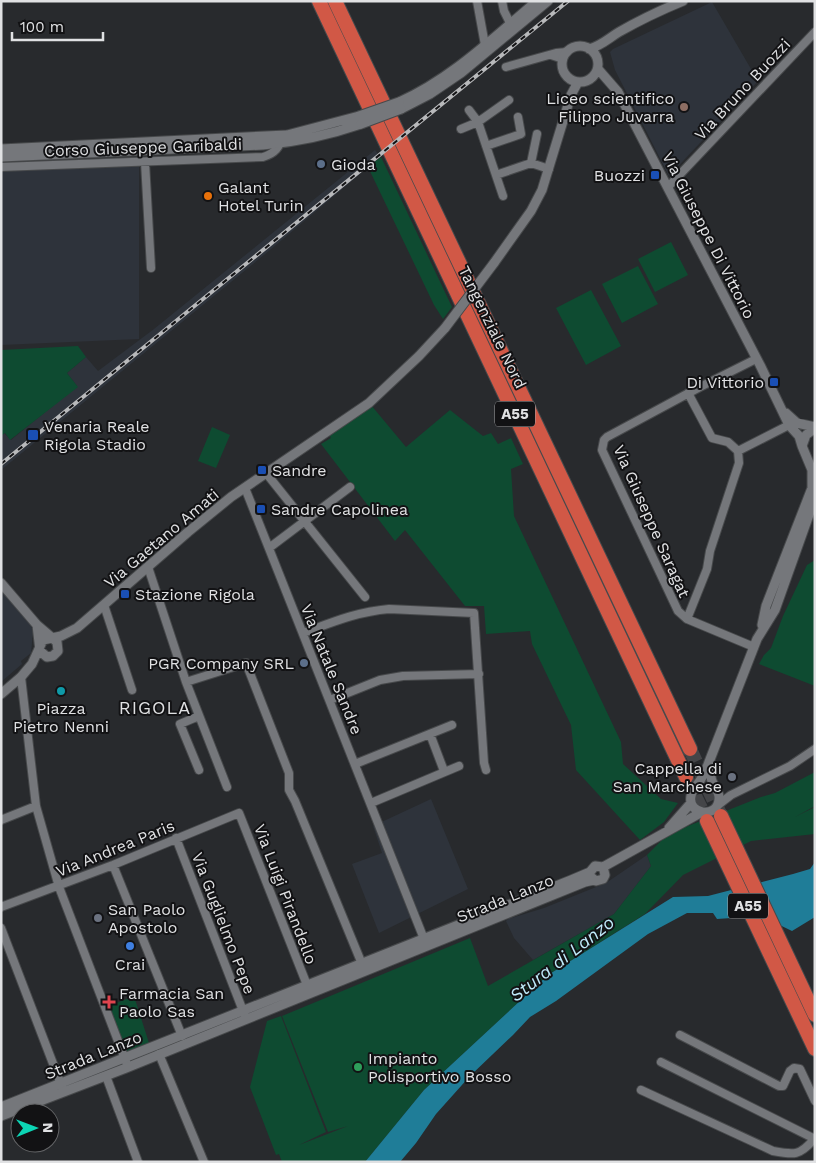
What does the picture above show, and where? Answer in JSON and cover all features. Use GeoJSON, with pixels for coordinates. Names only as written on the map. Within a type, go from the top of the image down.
{"type":"FeatureCollection","features":[{"type":"Feature","properties":{"kind":"highway","name":"Tangenziale Nord"},"geometry":{"type":"LineString","coordinates":[[319,1],[686,777]]}},
{"type":"Feature","properties":{"kind":"highway","name":"Tangenziale Nord"},"geometry":{"type":"LineString","coordinates":[[335,1],[690,749]]}},
{"type":"Feature","properties":{"kind":"highway","name":"A55"},"geometry":{"type":"LineString","coordinates":[[721,814],[791,981],[815,1049]]}},
{"type":"Feature","properties":{"kind":"highway","name":"A55"},"geometry":{"type":"LineString","coordinates":[[706,821],[791,981],[815,1015]]}},
{"type":"Feature","properties":{"kind":"street"},"geometry":{"type":"LineString","coordinates":[[477,1],[485,45]]}},
{"type":"Feature","properties":{"kind":"street"},"geometry":{"type":"LineString","coordinates":[[502,1],[504,11],[510,23]]}},
{"type":"Feature","properties":{"kind":"street","name":"Corso Giuseppe Garibaldi"},"geometry":{"type":"LineString","coordinates":[[400,105],[441,78],[485,45],[537,1]]}},
{"type":"Feature","properties":{"kind":"street","name":"Corso Giuseppe Garibaldi"},"geometry":{"type":"LineString","coordinates":[[1,157],[280,139],[360,120],[430,94],[461,74],[548,1]]}},
{"type":"Feature","properties":{"kind":"street"},"geometry":{"type":"LineString","coordinates":[[589,49],[647,17],[683,1]]}},
{"type":"Feature","properties":{"kind":"street","name":"Via Bruno Buozzi"},"geometry":{"type":"LineString","coordinates":[[668,187],[815,32]]}},
{"type":"Feature","properties":{"kind":"street"},"geometry":{"type":"LineString","coordinates":[[593,78],[610,38]]}},
{"type":"Feature","properties":{"kind":"street"},"geometry":{"type":"LineString","coordinates":[[506,67],[551,54],[565,56],[580,46],[594,52],[598,64]]}},
{"type":"Feature","properties":{"kind":"street"},"geometry":{"type":"LineString","coordinates":[[565,56],[563,71],[574,81],[586,82],[593,78],[606,80]]}},
{"type":"Feature","properties":{"kind":"street","name":"Via Giuseppe Di Vittorio"},"geometry":{"type":"LineString","coordinates":[[598,64],[606,80],[618,92],[789,425],[799,436],[804,453],[812,460]]}},
{"type":"Feature","properties":{"kind":"street","name":"Via Gaetano Amati"},"geometry":{"type":"LineString","coordinates":[[59,648],[77,628],[188,532],[245,488],[369,402],[419,356],[445,328],[537,202],[549,169],[574,81]]}},
{"type":"Feature","properties":{"kind":"street"},"geometry":{"type":"LineString","coordinates":[[461,129],[478,122],[509,100]]}},
{"type":"Feature","properties":{"kind":"street"},"geometry":{"type":"LineString","coordinates":[[469,110],[478,122],[503,196]]}},
{"type":"Feature","properties":{"kind":"street"},"geometry":{"type":"LineString","coordinates":[[486,146],[520,134],[518,117]]}},
{"type":"Feature","properties":{"kind":"street"},"geometry":{"type":"LineString","coordinates":[[531,163],[537,134]]}},
{"type":"Feature","properties":{"kind":"street","name":"Corso Giuseppe Garibaldi"},"geometry":{"type":"LineString","coordinates":[[1,149],[280,139]]}},
{"type":"Feature","properties":{"kind":"street","name":"Corso Giuseppe Garibaldi"},"geometry":{"type":"LineString","coordinates":[[1,167],[263,157],[274,152],[279,147],[280,139]]}},
{"type":"Feature","properties":{"kind":"street"},"geometry":{"type":"LineString","coordinates":[[145,162],[151,268]]}},
{"type":"Feature","properties":{"kind":"street"},"geometry":{"type":"LineString","coordinates":[[496,175],[531,163],[549,169]]}},
{"type":"Feature","properties":{"kind":"street","name":"Via Giuseppe Saragat"},"geometry":{"type":"LineString","coordinates":[[754,647],[686,619],[678,611],[602,447],[607,437],[756,359]]}},
{"type":"Feature","properties":{"kind":"street"},"geometry":{"type":"LineString","coordinates":[[686,619],[708,569],[710,550],[739,464],[738,451],[728,442],[712,438],[688,393]]}},
{"type":"Feature","properties":{"kind":"street","name":"Via Giuseppe Di Vittorio"},"geometry":{"type":"LineString","coordinates":[[781,407],[796,423],[815,427]]}},
{"type":"Feature","properties":{"kind":"street"},"geometry":{"type":"LineString","coordinates":[[738,451],[789,425]]}},
{"type":"Feature","properties":{"kind":"street"},"geometry":{"type":"LineString","coordinates":[[802,446],[806,435],[815,427]]}},
{"type":"Feature","properties":{"kind":"street"},"geometry":{"type":"LineString","coordinates":[[706,821],[691,803],[691,794],[709,762],[761,630],[766,606],[812,488],[812,460]]}},
{"type":"Feature","properties":{"kind":"street"},"geometry":{"type":"LineString","coordinates":[[266,473],[365,596]]}},
{"type":"Feature","properties":{"kind":"street"},"geometry":{"type":"LineString","coordinates":[[269,548],[350,487]]}},
{"type":"Feature","properties":{"kind":"street","name":"Via Natale Sandre"},"geometry":{"type":"LineString","coordinates":[[245,488],[355,764]]}},
{"type":"Feature","properties":{"kind":"street"},"geometry":{"type":"LineString","coordinates":[[761,630],[775,610],[815,498]]}},
{"type":"Feature","properties":{"kind":"street"},"geometry":{"type":"LineString","coordinates":[[148,567],[186,682],[227,787]]}},
{"type":"Feature","properties":{"kind":"street"},"geometry":{"type":"LineString","coordinates":[[1,583],[37,625],[57,642],[59,648],[54,656],[46,657],[32,664]]}},
{"type":"Feature","properties":{"kind":"street"},"geometry":{"type":"LineString","coordinates":[[104,605],[132,690]]}},
{"type":"Feature","properties":{"kind":"street"},"geometry":{"type":"LineString","coordinates":[[303,633],[359,612],[389,609],[474,613],[486,770]]}},
{"type":"Feature","properties":{"kind":"street"},"geometry":{"type":"LineString","coordinates":[[37,625],[39,647],[41,654],[46,657]]}},
{"type":"Feature","properties":{"kind":"street","name":"Via Gaetano Amati"},"geometry":{"type":"LineString","coordinates":[[52,638],[77,628]]}},
{"type":"Feature","properties":{"kind":"street"},"geometry":{"type":"LineString","coordinates":[[1,694],[21,677],[32,664],[43,640],[52,638]]}},
{"type":"Feature","properties":{"kind":"street"},"geometry":{"type":"LineString","coordinates":[[186,682],[246,663],[289,773],[288,786],[290,793],[295,801],[362,964]]}},
{"type":"Feature","properties":{"kind":"street"},"geometry":{"type":"LineString","coordinates":[[330,700],[380,680],[403,676],[478,674]]}},
{"type":"Feature","properties":{"kind":"street"},"geometry":{"type":"LineString","coordinates":[[21,677],[36,806],[59,887],[128,1067]]}},
{"type":"Feature","properties":{"kind":"street"},"geometry":{"type":"LineString","coordinates":[[199,716],[180,724],[199,770]]}},
{"type":"Feature","properties":{"kind":"street"},"geometry":{"type":"LineString","coordinates":[[426,942],[355,764],[452,725]]}},
{"type":"Feature","properties":{"kind":"street"},"geometry":{"type":"LineString","coordinates":[[430,734],[444,771]]}},
{"type":"Feature","properties":{"kind":"street"},"geometry":{"type":"LineString","coordinates":[[721,814],[731,795],[790,766],[815,749]]}},
{"type":"Feature","properties":{"kind":"street"},"geometry":{"type":"LineString","coordinates":[[709,762],[721,814]]}},
{"type":"Feature","properties":{"kind":"street"},"geometry":{"type":"LineString","coordinates":[[371,803],[459,766]]}},
{"type":"Feature","properties":{"kind":"street"},"geometry":{"type":"LineString","coordinates":[[697,786],[706,784],[728,795],[740,792]]}},
{"type":"Feature","properties":{"kind":"street"},"geometry":{"type":"LineString","coordinates":[[664,834],[691,803]]}},
{"type":"Feature","properties":{"kind":"street"},"geometry":{"type":"LineString","coordinates":[[1,820],[36,806]]}},
{"type":"Feature","properties":{"kind":"street"},"geometry":{"type":"LineString","coordinates":[[664,834],[706,821],[711,812],[721,814]]}},
{"type":"Feature","properties":{"kind":"street","name":"Via Andrea Paris"},"geometry":{"type":"LineString","coordinates":[[1,907],[59,887],[239,813]]}},
{"type":"Feature","properties":{"kind":"street","name":"Via Luigi Pirandello"},"geometry":{"type":"LineString","coordinates":[[239,813],[307,985]]}},
{"type":"Feature","properties":{"kind":"street","name":"Strada Lanzo"},"geometry":{"type":"LineString","coordinates":[[1,1116],[124,1057],[245,1014],[592,876],[595,866],[604,871],[664,834]]}},
{"type":"Feature","properties":{"kind":"street","name":"Via Guglielmo Pepe"},"geometry":{"type":"LineString","coordinates":[[176,838],[245,1014]]}},
{"type":"Feature","properties":{"kind":"street"},"geometry":{"type":"LineString","coordinates":[[113,865],[182,1036]]}},
{"type":"Feature","properties":{"kind":"street"},"geometry":{"type":"LineString","coordinates":[[1,928],[62,1088]]}},
{"type":"Feature","properties":{"kind":"street","name":"Strada Lanzo"},"geometry":{"type":"LineString","coordinates":[[1,1107],[106,1076],[159,1054],[307,985],[426,942]]}},
{"type":"Feature","properties":{"kind":"street"},"geometry":{"type":"LineString","coordinates":[[680,1035],[779,1086],[783,1086],[790,1071],[794,1068],[800,1069],[815,1101]]}},
{"type":"Feature","properties":{"kind":"street"},"geometry":{"type":"LineString","coordinates":[[159,1054],[204,1162]]}},
{"type":"Feature","properties":{"kind":"street"},"geometry":{"type":"LineString","coordinates":[[641,1090],[773,1151],[793,1154],[806,1149],[815,1140],[661,1062]]}},
{"type":"Feature","properties":{"kind":"street","name":"Strada Lanzo"},"geometry":{"type":"LineString","coordinates":[[106,1076],[138,1162]]}},
{"type":"Feature","properties":{"kind":"shaded area","name":"Liceo scientifico Filippo Juvarra"},"geometry":{"type":"Polygon","coordinates":[[[712,2],[758,81],[669,176],[615,70],[610,52],[712,2]]]}},
{"type":"Feature","properties":{"kind":"shaded area"},"geometry":{"type":"Polygon","coordinates":[[[375,150],[380,157],[270,250],[1,470],[1,436],[4,433],[11,440],[77,386],[67,373],[86,357],[98,371],[154,329],[375,150]]]}},
{"type":"Feature","properties":{"kind":"shaded area"},"geometry":{"type":"Polygon","coordinates":[[[139,162],[139,339],[1,345],[1,167],[139,162]]]}},
{"type":"Feature","properties":{"kind":"shaded area"},"geometry":{"type":"Polygon","coordinates":[[[1,590],[31,625],[33,632],[31,653],[21,661],[22,664],[1,682],[1,590]]]}},
{"type":"Feature","properties":{"kind":"shaded area"},"geometry":{"type":"Polygon","coordinates":[[[431,799],[468,889],[379,933],[352,864],[382,853],[373,826],[431,799]]]}},
{"type":"Feature","properties":{"kind":"shaded area"},"geometry":{"type":"Polygon","coordinates":[[[647,855],[651,866],[614,914],[533,960],[514,938],[506,921],[508,919],[544,908],[606,883],[647,855]]]}},
{"type":"Feature","properties":{"kind":"green space"},"geometry":{"type":"Polygon","coordinates":[[[381,157],[452,307],[443,319],[434,305],[368,167],[381,157]]]}},
{"type":"Feature","properties":{"kind":"green space"},"geometry":{"type":"Polygon","coordinates":[[[671,242],[688,275],[655,292],[638,259],[671,242]]]}},
{"type":"Feature","properties":{"kind":"green space"},"geometry":{"type":"Polygon","coordinates":[[[638,266],[658,304],[622,323],[602,284],[638,266]]]}},
{"type":"Feature","properties":{"kind":"green space"},"geometry":{"type":"Polygon","coordinates":[[[591,290],[621,346],[586,365],[556,308],[591,290]]]}},
{"type":"Feature","properties":{"kind":"green space"},"geometry":{"type":"Polygon","coordinates":[[[78,346],[86,357],[67,373],[78,387],[10,440],[5,433],[1,436],[1,350],[78,346]]]}},
{"type":"Feature","properties":{"kind":"green space"},"geometry":{"type":"Polygon","coordinates":[[[371,405],[406,447],[450,410],[483,436],[491,433],[498,444],[511,438],[523,464],[511,469],[514,516],[621,742],[623,764],[661,799],[678,803],[664,822],[640,840],[576,770],[571,725],[532,644],[530,631],[486,634],[484,606],[465,606],[405,530],[395,541],[321,444],[331,438],[329,435],[371,405]]]}},
{"type":"Feature","properties":{"kind":"green space"},"geometry":{"type":"Polygon","coordinates":[[[212,427],[230,435],[216,468],[198,461],[212,427]]]}},
{"type":"Feature","properties":{"kind":"green space"},"geometry":{"type":"Polygon","coordinates":[[[815,560],[815,686],[759,664],[771,648],[783,616],[807,565],[815,560]]]}},
{"type":"Feature","properties":{"kind":"green space"},"geometry":{"type":"Polygon","coordinates":[[[815,772],[815,806],[795,817],[815,807],[815,834],[751,841],[683,875],[645,914],[548,975],[424,1090],[365,1162],[282,1162],[279,1154],[276,1155],[250,1087],[267,1021],[281,1016],[326,1132],[299,1145],[348,1126],[328,1132],[282,1016],[470,938],[488,986],[614,914],[651,866],[647,855],[668,834],[775,793],[815,772]]]}},
{"type":"Feature","properties":{"kind":"green space"},"geometry":{"type":"Polygon","coordinates":[[[134,996],[149,1043],[126,1053],[109,1006],[134,996]]]}},
{"type":"Feature","properties":{"kind":"water"},"geometry":{"type":"Polygon","coordinates":[[[815,862],[815,917],[792,931],[761,916],[717,919],[713,913],[687,913],[648,934],[556,1001],[530,1017],[470,1076],[436,1114],[400,1162],[365,1162],[424,1090],[548,975],[673,897],[708,896],[810,869],[815,862]]]}},
{"type":"Feature","properties":{"kind":"tunnel"},"geometry":{"type":"LineString","coordinates":[[690,749],[721,816]]}},
{"type":"Feature","properties":{"kind":"tunnel"},"geometry":{"type":"LineString","coordinates":[[686,777],[707,821]]}},
{"type":"Feature","properties":{"kind":"railway"},"geometry":{"type":"LineString","coordinates":[[1,464],[568,1]]}},
{"type":"Feature","properties":{"kind":"place","name":"Liceo scientifico Filippo Juvarra"},"geometry":{"type":"Point","coordinates":[684,107]}},
{"type":"Feature","properties":{"kind":"place","name":"Gioda"},"geometry":{"type":"Point","coordinates":[321,164]}},
{"type":"Feature","properties":{"kind":"place","name":"Buozzi"},"geometry":{"type":"Point","coordinates":[655,175]}},
{"type":"Feature","properties":{"kind":"place","name":"Galant Hotel Turin"},"geometry":{"type":"Point","coordinates":[208,196]}},
{"type":"Feature","properties":{"kind":"place","name":"Di Vittorio"},"geometry":{"type":"Point","coordinates":[774,382]}},
{"type":"Feature","properties":{"kind":"place","name":"Venaria Reale Rigola Stadio"},"geometry":{"type":"Point","coordinates":[33,435]}},
{"type":"Feature","properties":{"kind":"place","name":"Sandre"},"geometry":{"type":"Point","coordinates":[262,470]}},
{"type":"Feature","properties":{"kind":"place","name":"Sandre Capolinea"},"geometry":{"type":"Point","coordinates":[261,509]}},
{"type":"Feature","properties":{"kind":"place","name":"Stazione Rigola"},"geometry":{"type":"Point","coordinates":[125,594]}},
{"type":"Feature","properties":{"kind":"place","name":"PGR Company SRL"},"geometry":{"type":"Point","coordinates":[304,663]}},
{"type":"Feature","properties":{"kind":"place","name":"Piazza Pietro Nenni"},"geometry":{"type":"Point","coordinates":[61,691]}},
{"type":"Feature","properties":{"kind":"place","name":"Cappella di San Marchese"},"geometry":{"type":"Point","coordinates":[732,777]}},
{"type":"Feature","properties":{"kind":"place","name":"San Paolo Apostolo"},"geometry":{"type":"Point","coordinates":[98,918]}},
{"type":"Feature","properties":{"kind":"place","name":"Crai"},"geometry":{"type":"Point","coordinates":[130,946]}},
{"type":"Feature","properties":{"kind":"place","name":"Farmacia San Paolo Sas"},"geometry":{"type":"Point","coordinates":[109,1002]}},
{"type":"Feature","properties":{"kind":"place","name":"Impianto Polisportivo Bosso"},"geometry":{"type":"Point","coordinates":[358,1067]}},
{"type":"Feature","properties":{"kind":"district","name":"RIGOLA"},"geometry":{"type":"Point","coordinates":[155,708]}},
{"type":"Feature","properties":{"kind":"water label","name":"Stura di Lanzo"},"geometry":{"type":"Point","coordinates":[562,959]}}]}
